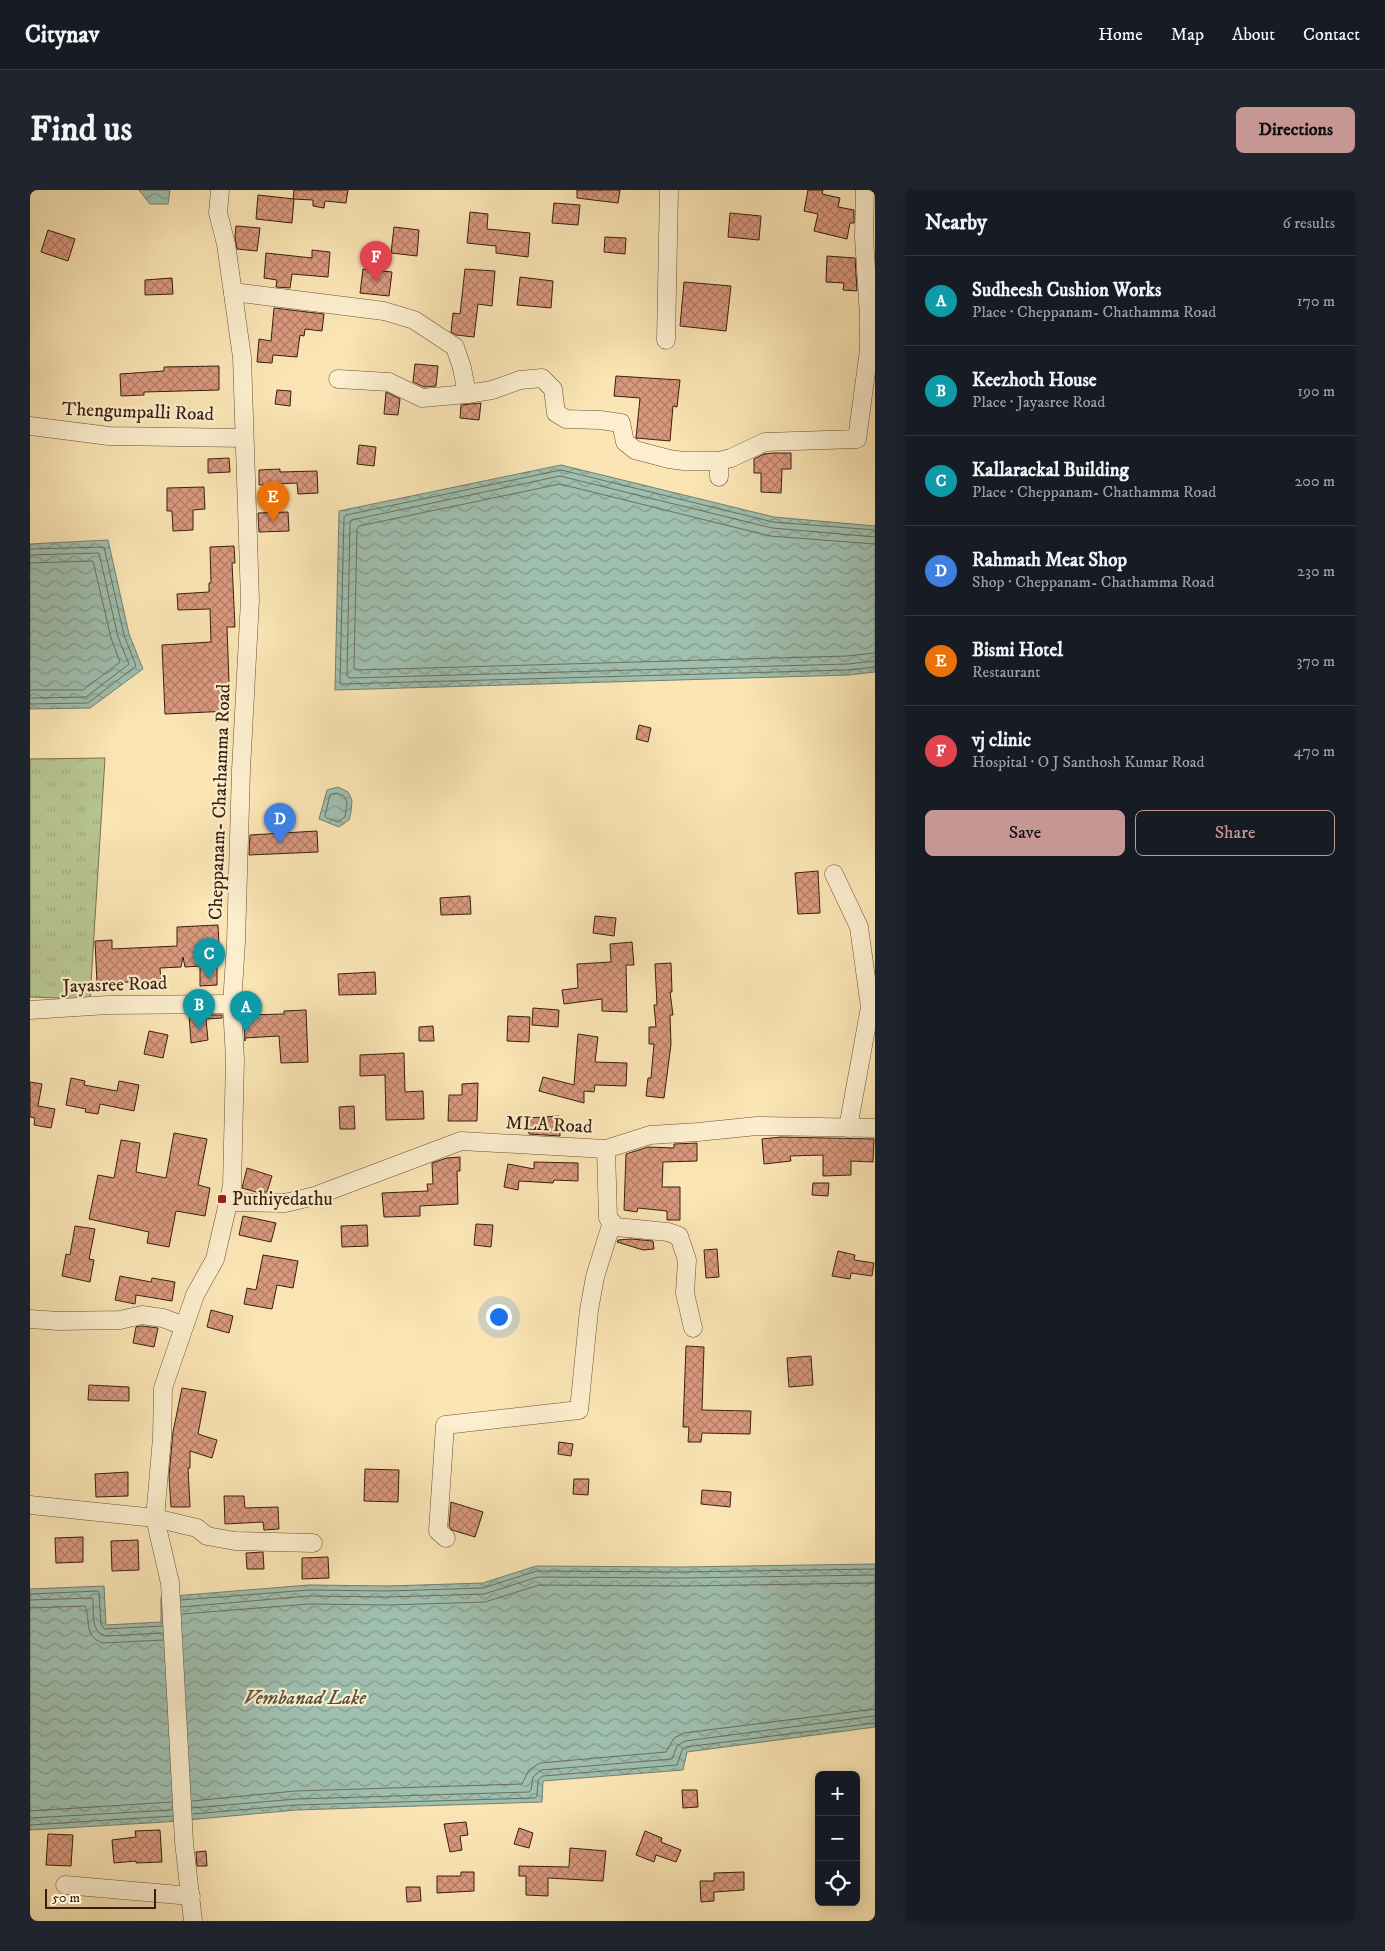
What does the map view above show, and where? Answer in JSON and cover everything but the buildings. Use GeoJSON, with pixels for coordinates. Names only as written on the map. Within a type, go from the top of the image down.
{"type":"FeatureCollection","features":[{"type":"Feature","properties":{"kind":"street","name":"Cheppanam- Chathamma Road"},"geometry":{"type":"LineString","coordinates":[[193,1921],[184,1842],[170,1583],[155,1518],[162,1438],[163,1388],[195,1295],[215,1259],[232,1186],[234,1069],[232,1004],[250,600],[242,357],[226,244],[218,213],[220,190]]}},
{"type":"Feature","properties":{"kind":"street"},"geometry":{"type":"LineString","coordinates":[[666,340],[669,190]]}},
{"type":"Feature","properties":{"kind":"street"},"geometry":{"type":"LineString","coordinates":[[338,379],[389,382],[422,398],[492,390],[520,380],[542,378],[554,389],[556,413],[566,419],[621,423],[625,442],[635,450],[719,469],[731,458],[765,442],[857,439],[869,350],[869,316],[864,237],[865,190]]}},
{"type":"Feature","properties":{"kind":"street"},"geometry":{"type":"LineString","coordinates":[[233,292],[384,310],[414,320],[455,347],[462,368],[467,394]]}},
{"type":"Feature","properties":{"kind":"street","name":"Thengumpalli Road"},"geometry":{"type":"LineString","coordinates":[[30,426],[109,436],[244,438]]}},
{"type":"Feature","properties":{"kind":"street"},"geometry":{"type":"LineString","coordinates":[[834,874],[859,927],[870,1008],[848,1128]]}},
{"type":"Feature","properties":{"kind":"street","name":"Jayasree Road"},"geometry":{"type":"LineString","coordinates":[[30,1010],[108,1005],[232,1004]]}},
{"type":"Feature","properties":{"kind":"street","name":"MLA Road"},"geometry":{"type":"LineString","coordinates":[[228,1202],[285,1203],[315,1196],[461,1142],[606,1150],[650,1135],[757,1126],[875,1128]]}},
{"type":"Feature","properties":{"kind":"street"},"geometry":{"type":"LineString","coordinates":[[606,1150],[608,1218],[616,1227],[668,1232],[679,1236],[687,1260],[685,1294],[693,1328]]}},
{"type":"Feature","properties":{"kind":"street"},"geometry":{"type":"LineString","coordinates":[[446,1538],[438,1532],[444,1425],[579,1410],[589,1310],[595,1277],[612,1222]]}},
{"type":"Feature","properties":{"kind":"street"},"geometry":{"type":"LineString","coordinates":[[30,1319],[58,1321],[120,1320],[142,1315],[163,1318],[184,1326]]}},
{"type":"Feature","properties":{"kind":"street"},"geometry":{"type":"LineString","coordinates":[[30,1505],[155,1518],[197,1528],[207,1536],[235,1541],[313,1543]]}},
{"type":"Feature","properties":{"kind":"street"},"geometry":{"type":"LineString","coordinates":[[65,1885],[191,1896]]}},
{"type":"Feature","properties":{"kind":"green space"},"geometry":{"type":"Polygon","coordinates":[[[105,758],[90,999],[30,997],[30,759],[105,758]]]}},
{"type":"Feature","properties":{"kind":"water"},"geometry":{"type":"Polygon","coordinates":[[[139,190],[170,190],[168,204],[150,204],[139,190]]]}},
{"type":"Feature","properties":{"kind":"water"},"geometry":{"type":"Polygon","coordinates":[[[561,465],[774,517],[875,526],[875,672],[849,675],[335,690],[339,511],[561,465]]]}},
{"type":"Feature","properties":{"kind":"water"},"geometry":{"type":"Polygon","coordinates":[[[108,540],[129,634],[143,669],[90,708],[30,709],[30,544],[108,540]]]}},
{"type":"Feature","properties":{"kind":"water"},"geometry":{"type":"Polygon","coordinates":[[[338,787],[348,792],[352,800],[349,820],[339,827],[319,819],[327,790],[338,787]]]}},
{"type":"Feature","properties":{"kind":"water","name":"Vembanad Lake"},"geometry":{"type":"Polygon","coordinates":[[[875,1564],[875,1727],[687,1752],[683,1770],[543,1781],[542,1802],[296,1810],[165,1822],[30,1830],[30,1589],[104,1586],[106,1625],[161,1622],[161,1597],[309,1585],[388,1586],[483,1583],[536,1566],[681,1567],[875,1564]]]}},
{"type":"Feature","properties":{"kind":"place","name":"vj clinic"},"geometry":{"type":"Point","coordinates":[376,282]}},
{"type":"Feature","properties":{"kind":"place","name":"Bismi Hotel"},"geometry":{"type":"Point","coordinates":[273,522]}},
{"type":"Feature","properties":{"kind":"place","name":"Rahmath Meat Shop"},"geometry":{"type":"Point","coordinates":[280,844]}},
{"type":"Feature","properties":{"kind":"place","name":"Kallarackal Building"},"geometry":{"type":"Point","coordinates":[209,979]}},
{"type":"Feature","properties":{"kind":"place","name":"Keezhoth House"},"geometry":{"type":"Point","coordinates":[199,1030]}},
{"type":"Feature","properties":{"kind":"place","name":"Sudheesh Cushion Works"},"geometry":{"type":"Point","coordinates":[246,1032]}},
{"type":"Feature","properties":{"kind":"place","name":"Puthiyedathu"},"geometry":{"type":"Point","coordinates":[222,1199]}}]}
